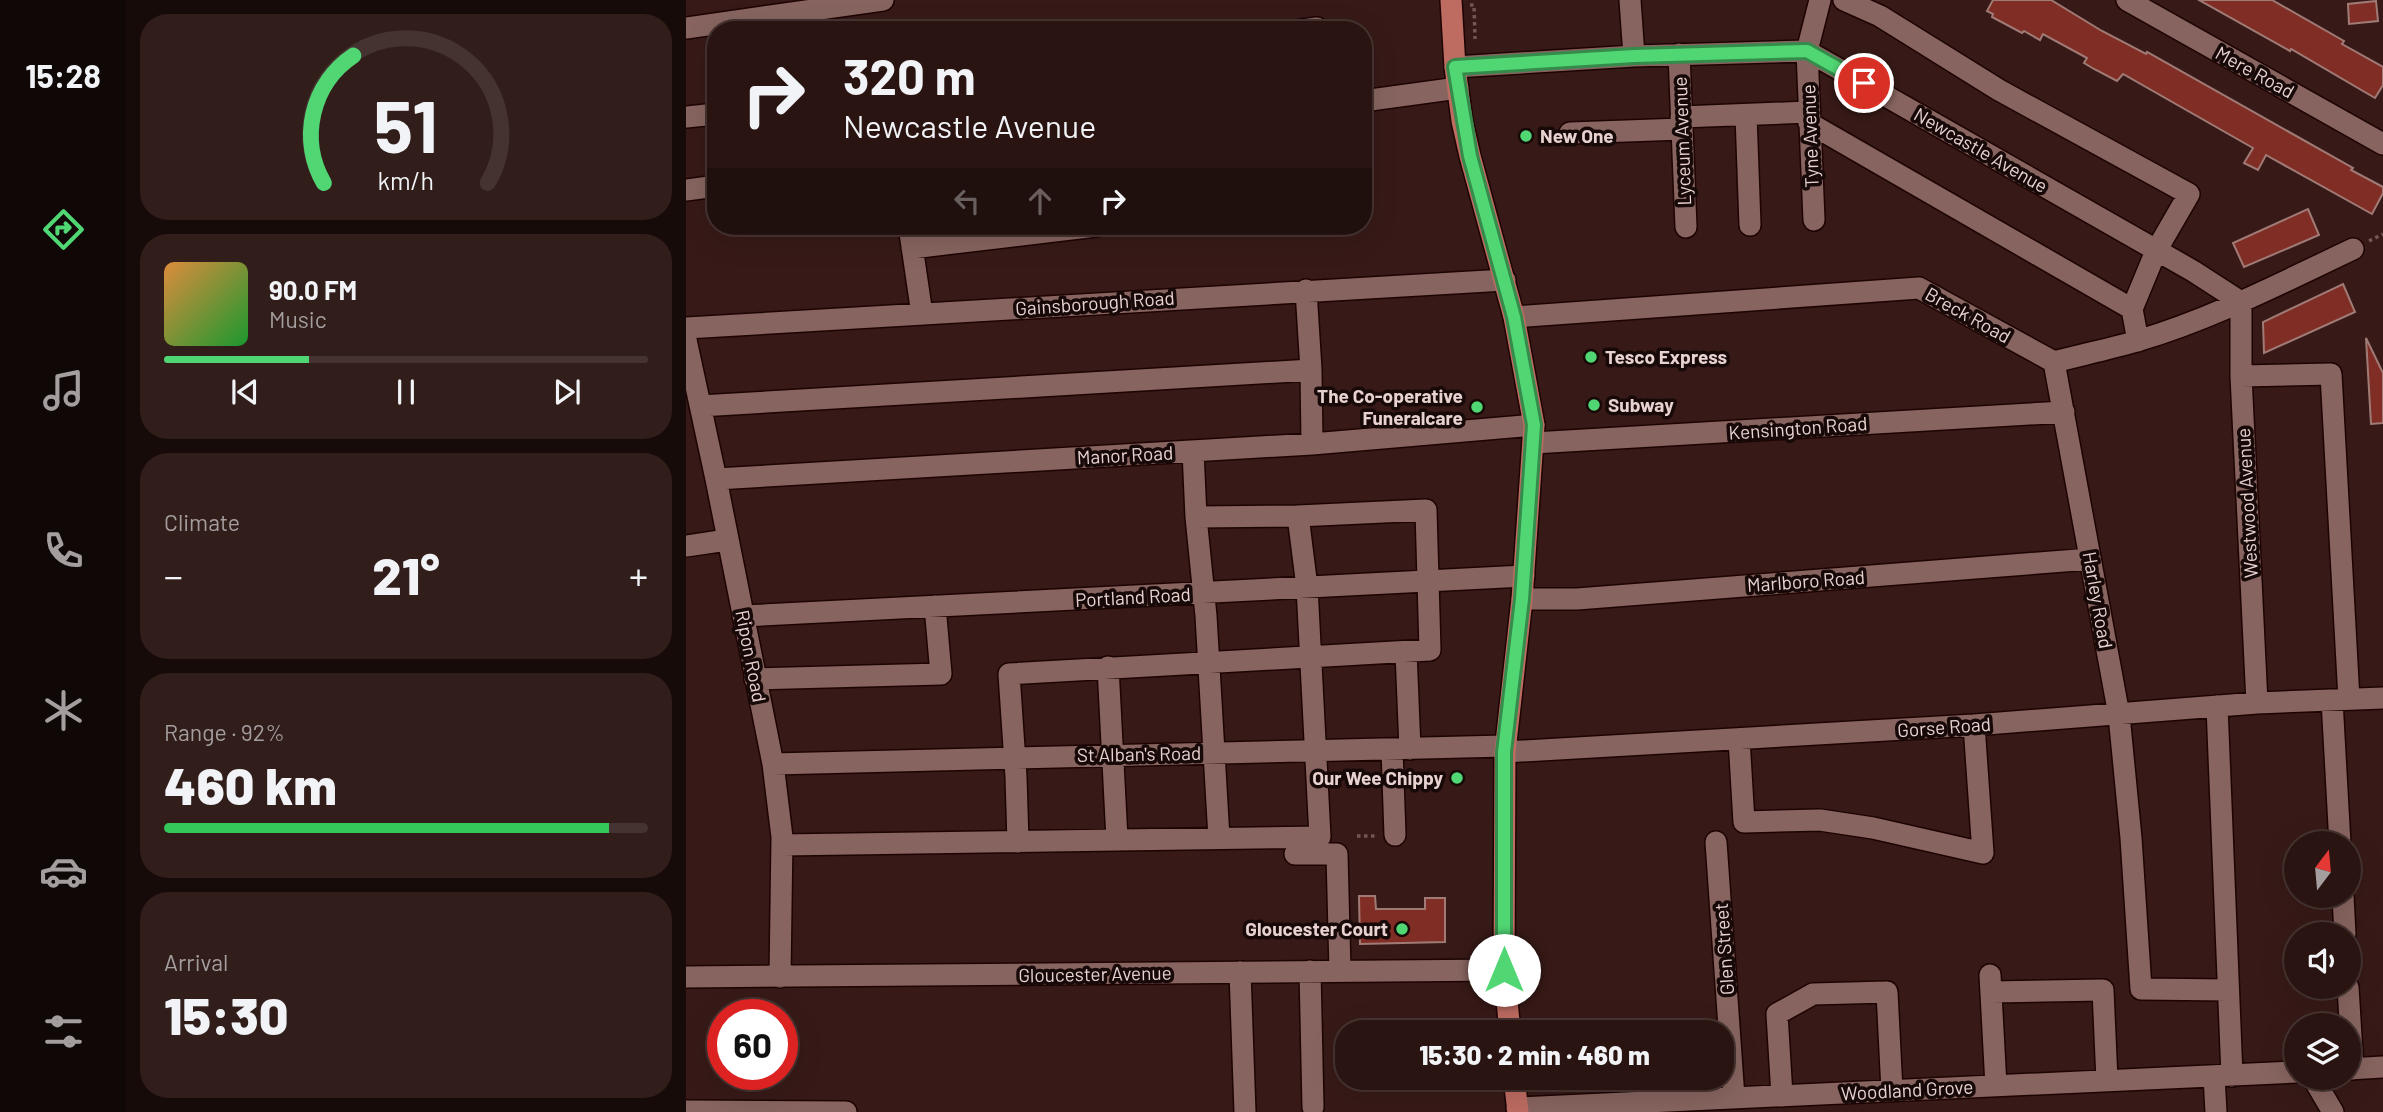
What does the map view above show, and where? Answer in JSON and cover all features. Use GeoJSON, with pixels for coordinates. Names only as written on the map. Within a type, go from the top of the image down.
{"type":"FeatureCollection","features":[{"type":"Feature","properties":{"kind":"main road"},"geometry":{"type":"LineString","coordinates":[[1451,0],[1455,67],[1470,156],[1514,317],[1533,434],[1522,599],[1505,749],[1504,970],[1509,1020]]}},
{"type":"Feature","properties":{"kind":"main road"},"geometry":{"type":"LineString","coordinates":[[1515,1090],[1517,1110]]}},
{"type":"Feature","properties":{"kind":"street"},"geometry":{"type":"LineString","coordinates":[[735,21],[883,0]]}},
{"type":"Feature","properties":{"kind":"street"},"geometry":{"type":"LineString","coordinates":[[1630,0],[1634,56]]}},
{"type":"Feature","properties":{"kind":"street","name":"Tyne Avenue"},"geometry":{"type":"LineString","coordinates":[[1814,220],[1807,51],[1820,0]]}},
{"type":"Feature","properties":{"kind":"street"},"geometry":{"type":"LineString","coordinates":[[1844,0],[1880,16],[1999,90],[2189,194],[2157,251],[2132,309],[2138,341]]}},
{"type":"Feature","properties":{"kind":"street","name":"Mere Road"},"geometry":{"type":"LineString","coordinates":[[2127,0],[2383,144]]}},
{"type":"Feature","properties":{"kind":"street"},"geometry":{"type":"LineString","coordinates":[[686,28],[707,25]]}},
{"type":"Feature","properties":{"kind":"street"},"geometry":{"type":"LineString","coordinates":[[1455,67],[1634,56],[1807,51]]}},
{"type":"Feature","properties":{"kind":"street","name":"Newcastle Avenue"},"geometry":{"type":"LineString","coordinates":[[1807,51],[2193,271],[2241,302]]}},
{"type":"Feature","properties":{"kind":"street","name":"Lyceum Avenue"},"geometry":{"type":"LineString","coordinates":[[1679,54],[1686,227]]}},
{"type":"Feature","properties":{"kind":"street"},"geometry":{"type":"LineString","coordinates":[[1372,100],[1458,88]]}},
{"type":"Feature","properties":{"kind":"street"},"geometry":{"type":"LineString","coordinates":[[686,117],[707,115]]}},
{"type":"Feature","properties":{"kind":"street"},"geometry":{"type":"LineString","coordinates":[[1570,133],[1746,115],[1809,117],[2132,309]]}},
{"type":"Feature","properties":{"kind":"street"},"geometry":{"type":"LineString","coordinates":[[1746,115],[1750,225]]}},
{"type":"Feature","properties":{"kind":"street"},"geometry":{"type":"LineString","coordinates":[[686,190],[707,187]]}},
{"type":"Feature","properties":{"kind":"street"},"geometry":{"type":"LineString","coordinates":[[910,235],[922,314]]}},
{"type":"Feature","properties":{"kind":"street"},"geometry":{"type":"LineString","coordinates":[[912,248],[1021,235]]}},
{"type":"Feature","properties":{"kind":"street"},"geometry":{"type":"LineString","coordinates":[[2054,362],[2138,341],[2241,302],[2353,249]]}},
{"type":"Feature","properties":{"kind":"street","name":"Gainsborough Road"},"geometry":{"type":"LineString","coordinates":[[686,328],[1505,279]]}},
{"type":"Feature","properties":{"kind":"street","name":"Breck Road"},"geometry":{"type":"LineString","coordinates":[[1514,317],[1919,288],[2054,362]]}},
{"type":"Feature","properties":{"kind":"street"},"geometry":{"type":"LineString","coordinates":[[1306,290],[1312,444]]}},
{"type":"Feature","properties":{"kind":"street","name":"Westwood Avenue"},"geometry":{"type":"LineString","coordinates":[[2241,302],[2241,376],[2257,703]]}},
{"type":"Feature","properties":{"kind":"street","name":"Ripon Road"},"geometry":{"type":"LineString","coordinates":[[686,340],[773,764],[782,845],[780,977]]}},
{"type":"Feature","properties":{"kind":"street","name":"Harley Road"},"geometry":{"type":"LineString","coordinates":[[2054,362],[2119,715],[2131,838],[2141,989],[2228,990]]}},
{"type":"Feature","properties":{"kind":"street"},"geometry":{"type":"LineString","coordinates":[[701,406],[1311,370]]}},
{"type":"Feature","properties":{"kind":"street"},"geometry":{"type":"LineString","coordinates":[[2241,376],[2331,374],[2341,699],[2340,831]]}},
{"type":"Feature","properties":{"kind":"street","name":"Kensington Road"},"geometry":{"type":"LineString","coordinates":[[1533,434],[2064,412]]}},
{"type":"Feature","properties":{"kind":"street","name":"Manor Road"},"geometry":{"type":"LineString","coordinates":[[716,479],[1312,444],[1533,434]]}},
{"type":"Feature","properties":{"kind":"street"},"geometry":{"type":"LineString","coordinates":[[1193,451],[1219,838]]}},
{"type":"Feature","properties":{"kind":"street"},"geometry":{"type":"LineString","coordinates":[[1018,842],[1009,674],[1430,650],[1426,510],[1298,516],[1196,517]]}},
{"type":"Feature","properties":{"kind":"street"},"geometry":{"type":"LineString","coordinates":[[782,845],[1320,837],[1307,587],[1298,516]]}},
{"type":"Feature","properties":{"kind":"street"},"geometry":{"type":"LineString","coordinates":[[686,546],[727,540]]}},
{"type":"Feature","properties":{"kind":"street","name":"Marlboro Road"},"geometry":{"type":"LineString","coordinates":[[1522,599],[1577,599],[2090,559]]}},
{"type":"Feature","properties":{"kind":"street","name":"Portland Road"},"geometry":{"type":"LineString","coordinates":[[743,617],[1524,576]]}},
{"type":"Feature","properties":{"kind":"street"},"geometry":{"type":"LineString","coordinates":[[755,678],[941,674],[935,606]]}},
{"type":"Feature","properties":{"kind":"street"},"geometry":{"type":"LineString","coordinates":[[1395,835],[1406,652]]}},
{"type":"Feature","properties":{"kind":"street"},"geometry":{"type":"LineString","coordinates":[[1108,667],[1117,839]]}},
{"type":"Feature","properties":{"kind":"street","name":"Gorse Road"},"geometry":{"type":"LineString","coordinates":[[1505,749],[1739,739],[2119,715],[2257,703],[2383,698]]}},
{"type":"Feature","properties":{"kind":"street"},"geometry":{"type":"LineString","coordinates":[[2216,1112],[2223,1076],[2228,990],[2217,706]]}},
{"type":"Feature","properties":{"kind":"street"},"geometry":{"type":"LineString","coordinates":[[1739,739],[1744,822],[1820,820],[1873,828],[1983,853],[1974,725]]}},
{"type":"Feature","properties":{"kind":"street","name":"St Alban's Road"},"geometry":{"type":"LineString","coordinates":[[773,764],[1114,754],[1505,749]]}},
{"type":"Feature","properties":{"kind":"street","name":"Glen Street"},"geometry":{"type":"LineString","coordinates":[[1716,842],[1734,1098]]}},
{"type":"Feature","properties":{"kind":"street"},"geometry":{"type":"LineString","coordinates":[[1296,854],[1337,853],[1340,971]]}},
{"type":"Feature","properties":{"kind":"street","name":"Gloucester Avenue"},"geometry":{"type":"LineString","coordinates":[[686,977],[1504,970]]}},
{"type":"Feature","properties":{"kind":"street"},"geometry":{"type":"LineString","coordinates":[[1310,971],[1313,1107]]}},
{"type":"Feature","properties":{"kind":"street"},"geometry":{"type":"LineString","coordinates":[[1240,972],[1245,1112]]}},
{"type":"Feature","properties":{"kind":"street"},"geometry":{"type":"LineString","coordinates":[[1996,1086],[1990,983],[2103,990],[2107,1081]]}},
{"type":"Feature","properties":{"kind":"street"},"geometry":{"type":"LineString","coordinates":[[1782,1096],[1777,1014],[1813,995],[1825,994],[1887,992],[1892,1091]]}},
{"type":"Feature","properties":{"kind":"street"},"geometry":{"type":"LineString","coordinates":[[2361,1068],[2383,1067]]}},
{"type":"Feature","properties":{"kind":"street","name":"Woodland Grove"},"geometry":{"type":"LineString","coordinates":[[1517,1110],[2284,1073]]}},
{"type":"Feature","properties":{"kind":"street"},"geometry":{"type":"LineString","coordinates":[[2320,1090],[2333,1112]]}},
{"type":"Feature","properties":{"kind":"street"},"geometry":{"type":"LineString","coordinates":[[686,1111],[846,1112]]}},
{"type":"Feature","properties":{"kind":"building"},"geometry":{"type":"Polygon","coordinates":[[[1993,0],[2051,0],[2102,31],[2146,54],[2147,52],[2353,168],[2351,170],[2383,187],[2383,193],[2372,214],[2266,155],[2258,170],[2244,163],[2253,148],[2123,74],[2117,81],[2084,63],[2087,58],[2043,34],[2040,40],[1992,17],[1993,14],[1987,11],[1993,0]]]}},
{"type":"Feature","properties":{"kind":"building"},"geometry":{"type":"Polygon","coordinates":[[[2199,0],[2272,0],[2344,41],[2342,44],[2383,67],[2383,85],[2375,98],[2199,0]]]}},
{"type":"Feature","properties":{"kind":"building"},"geometry":{"type":"Polygon","coordinates":[[[2376,1],[2378,21],[2349,24],[2348,4],[2376,1]]]}},
{"type":"Feature","properties":{"kind":"building"},"geometry":{"type":"Polygon","coordinates":[[[2308,209],[2319,235],[2244,267],[2233,243],[2308,209]]]}},
{"type":"Feature","properties":{"kind":"building"},"geometry":{"type":"Polygon","coordinates":[[[2343,284],[2355,312],[2264,353],[2263,322],[2343,284]]]}},
{"type":"Feature","properties":{"kind":"building"},"geometry":{"type":"Polygon","coordinates":[[[2366,338],[2383,373],[2383,423],[2371,424],[2366,338]]]}},
{"type":"Feature","properties":{"kind":"building","name":"Gloucester Court"},"geometry":{"type":"Polygon","coordinates":[[[1359,896],[1375,896],[1376,909],[1425,909],[1425,898],[1445,898],[1445,942],[1360,944],[1359,896]]]}},
{"type":"Feature","properties":{"kind":"place","name":"New One"},"geometry":{"type":"Point","coordinates":[1526,136]}},
{"type":"Feature","properties":{"kind":"place","name":"Tesco Express"},"geometry":{"type":"Point","coordinates":[1591,357]}},
{"type":"Feature","properties":{"kind":"place","name":"Subway"},"geometry":{"type":"Point","coordinates":[1594,405]}},
{"type":"Feature","properties":{"kind":"place","name":"The Co-operative Funeralcare"},"geometry":{"type":"Point","coordinates":[1477,407]}},
{"type":"Feature","properties":{"kind":"place","name":"Our Wee Chippy"},"geometry":{"type":"Point","coordinates":[1457,778]}},
{"type":"Feature","properties":{"kind":"place","name":"Gloucester Court"},"geometry":{"type":"Point","coordinates":[1402,929]}},
{"type":"Feature","properties":{"kind":"route"},"geometry":{"type":"LineString","coordinates":[[1504,970],[1504,752],[1522,599],[1534,425],[1514,317],[1462,121],[1455,67],[1634,56],[1807,51],[1864,83]]}}]}
